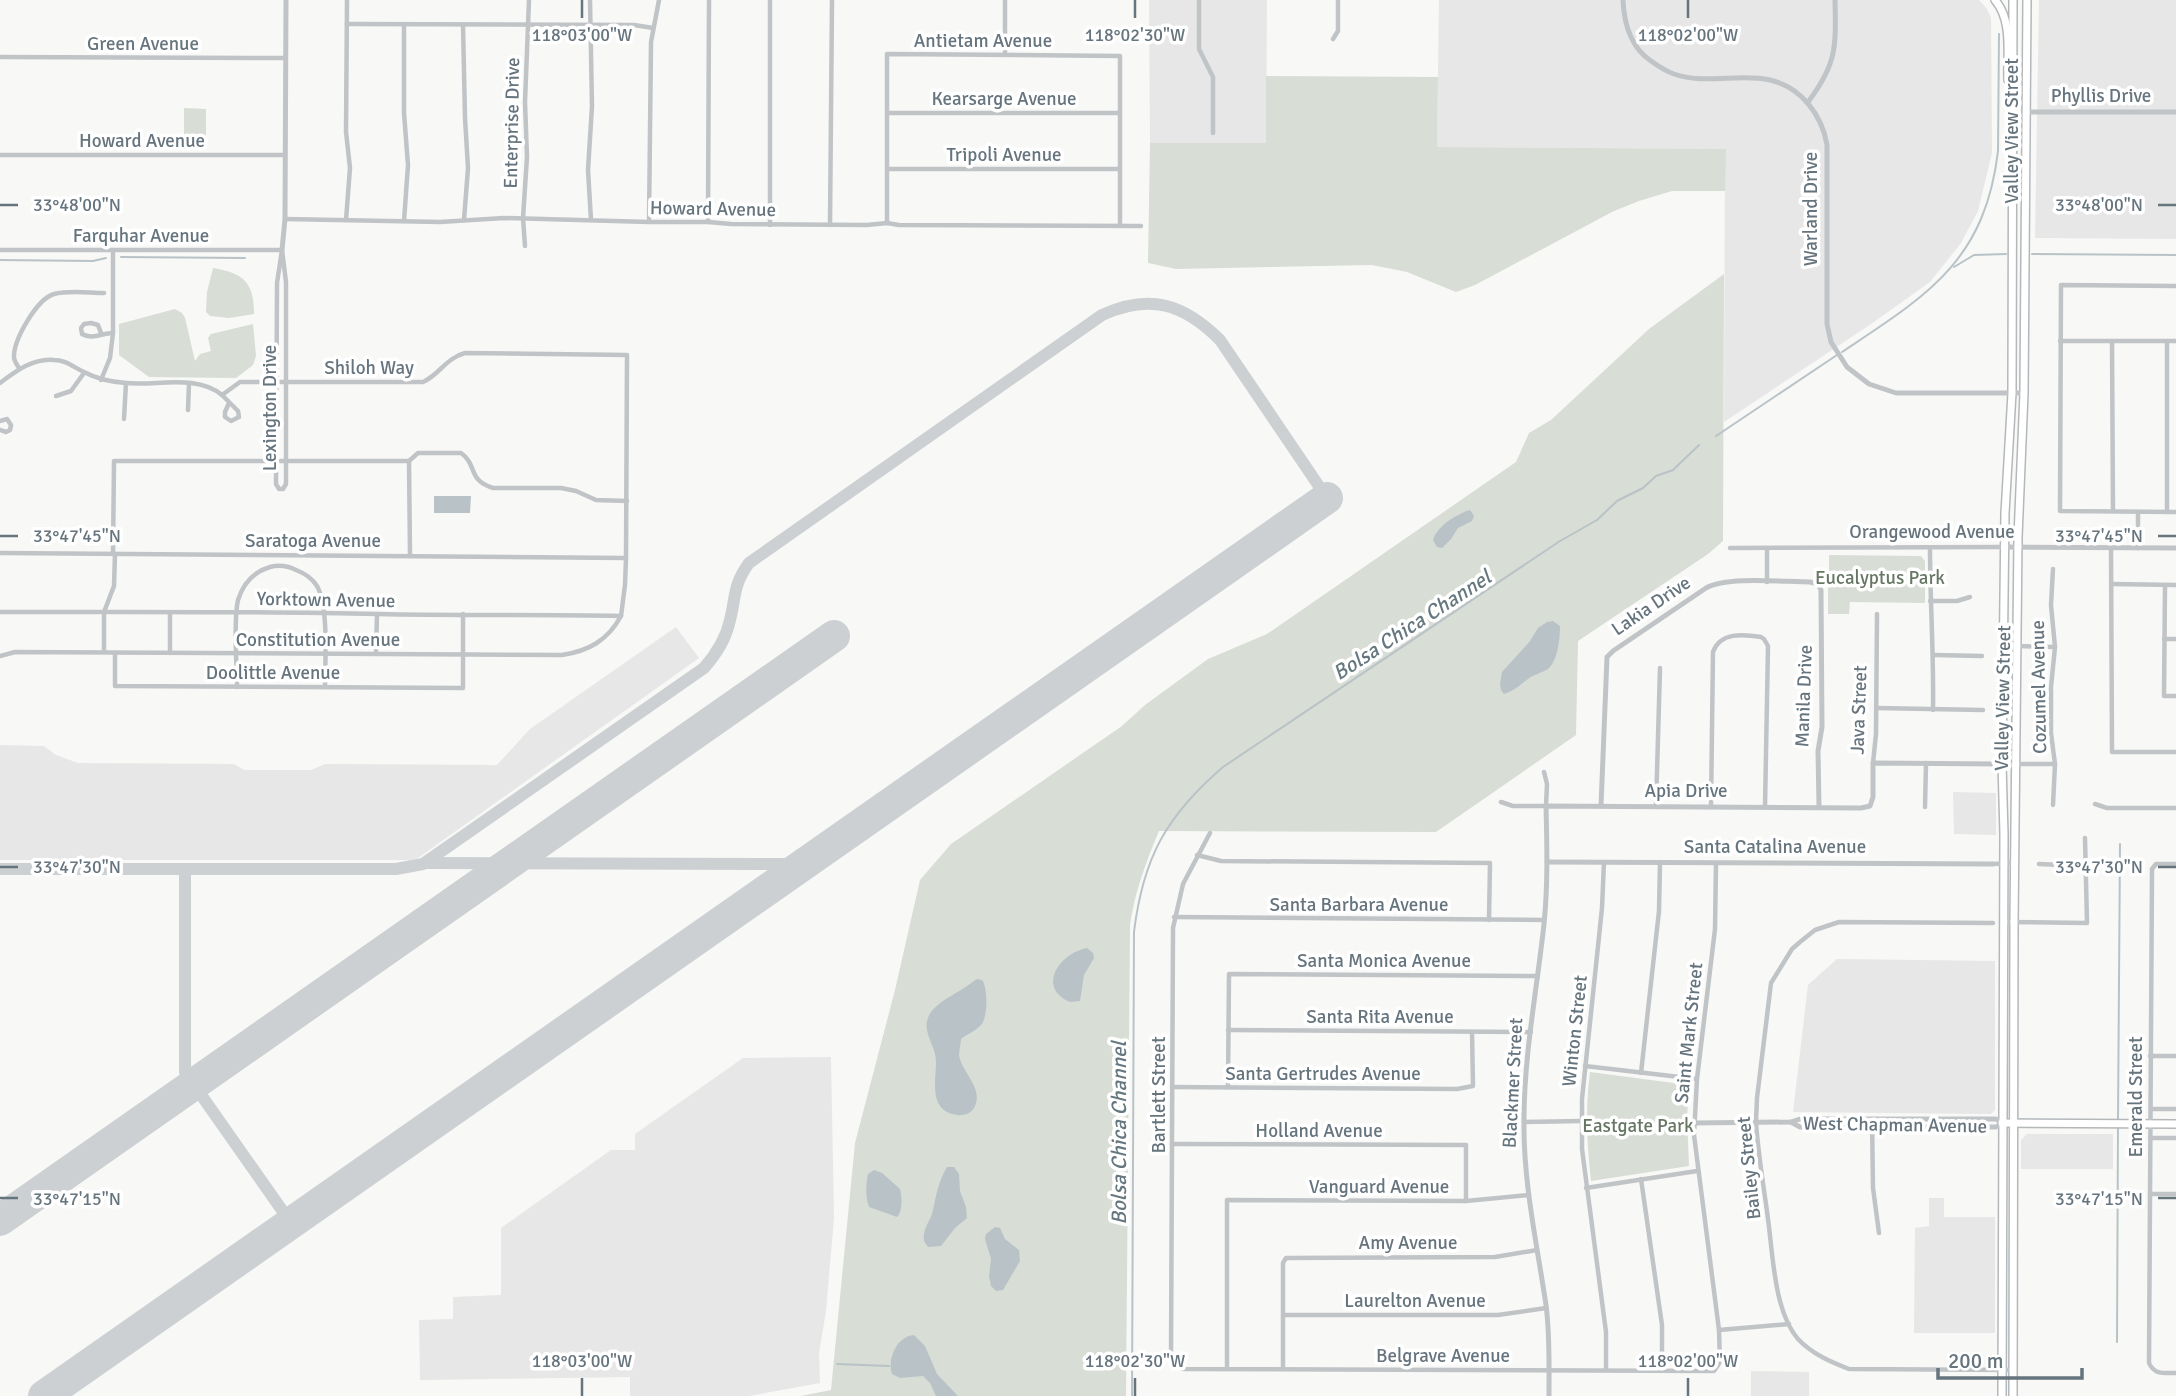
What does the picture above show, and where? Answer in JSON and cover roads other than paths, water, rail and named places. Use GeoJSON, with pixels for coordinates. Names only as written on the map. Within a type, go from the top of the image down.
{"type":"FeatureCollection","features":[{"type":"Feature","properties":{"kind":"main road"},"geometry":{"type":"LineString","coordinates":[[1995,0],[2007,23],[2009,96],[2012,106]]}},
{"type":"Feature","properties":{"kind":"main road","name":"Valley View Street"},"geometry":{"type":"LineString","coordinates":[[2002,1396],[2002,764],[2005,513],[2012,393],[2013,0]]}},
{"type":"Feature","properties":{"kind":"main road","name":"Valley View Street"},"geometry":{"type":"LineString","coordinates":[[2013,1396],[2016,646],[2024,393],[2027,0]]}},
{"type":"Feature","properties":{"kind":"main road"},"geometry":{"type":"LineString","coordinates":[[2002,1001],[2013,1017]]}},
{"type":"Feature","properties":{"kind":"main road"},"geometry":{"type":"LineString","coordinates":[[2002,1013],[2013,1017]]}},
{"type":"Feature","properties":{"kind":"main road","name":"West Chapman Avenue"},"geometry":{"type":"LineString","coordinates":[[2002,1123],[2176,1124]]}},
{"type":"Feature","properties":{"kind":"main road"},"geometry":{"type":"LineString","coordinates":[[2002,1278],[2012,1278]]}},
{"type":"Feature","properties":{"kind":"street","name":"Lexington Drive"},"geometry":{"type":"LineString","coordinates":[[282,250],[286,282],[286,484],[283,489],[279,489],[276,484],[277,283],[285,219],[286,0]]}},
{"type":"Feature","properties":{"kind":"street"},"geometry":{"type":"LineString","coordinates":[[346,220],[350,168],[346,132],[347,0]]}},
{"type":"Feature","properties":{"kind":"street","name":"Enterprise Drive"},"geometry":{"type":"LineString","coordinates":[[525,246],[523,218],[527,157],[525,102],[529,0]]}},
{"type":"Feature","properties":{"kind":"street"},"geometry":{"type":"LineString","coordinates":[[590,0],[592,106],[588,170],[591,220]]}},
{"type":"Feature","properties":{"kind":"street"},"geometry":{"type":"LineString","coordinates":[[649,222],[651,42],[659,0]]}},
{"type":"Feature","properties":{"kind":"street"},"geometry":{"type":"LineString","coordinates":[[708,222],[709,0]]}},
{"type":"Feature","properties":{"kind":"street"},"geometry":{"type":"LineString","coordinates":[[770,0],[770,225]]}},
{"type":"Feature","properties":{"kind":"street"},"geometry":{"type":"LineString","coordinates":[[830,225],[832,0]]}},
{"type":"Feature","properties":{"kind":"street"},"geometry":{"type":"LineString","coordinates":[[1005,0],[1005,55]]}},
{"type":"Feature","properties":{"kind":"street"},"geometry":{"type":"LineString","coordinates":[[1199,0],[1199,52],[1213,77],[1213,133]]}},
{"type":"Feature","properties":{"kind":"street"},"geometry":{"type":"LineString","coordinates":[[1333,39],[1338,31],[1338,0]]}},
{"type":"Feature","properties":{"kind":"street","name":"Warland Drive"},"geometry":{"type":"LineString","coordinates":[[1623,0],[1628,32],[1632,40],[1645,57],[1665,70],[1690,78],[1773,80],[1808,102],[1823,125],[1827,145],[1827,324],[1829,337],[1847,367],[1869,384],[1896,394],[2024,393]]}},
{"type":"Feature","properties":{"kind":"street"},"geometry":{"type":"LineString","coordinates":[[1808,102],[1821,84],[1834,56],[1835,0]]}},
{"type":"Feature","properties":{"kind":"street"},"geometry":{"type":"LineString","coordinates":[[347,24],[634,25],[653,28]]}},
{"type":"Feature","properties":{"kind":"street"},"geometry":{"type":"LineString","coordinates":[[404,24],[404,113],[408,166],[404,221]]}},
{"type":"Feature","properties":{"kind":"street"},"geometry":{"type":"LineString","coordinates":[[463,24],[468,168],[464,220]]}},
{"type":"Feature","properties":{"kind":"street","name":"Antietam Avenue"},"geometry":{"type":"LineString","coordinates":[[888,113],[887,54],[1120,56],[1120,113]]}},
{"type":"Feature","properties":{"kind":"street","name":"Green Avenue"},"geometry":{"type":"LineString","coordinates":[[0,57],[285,58]]}},
{"type":"Feature","properties":{"kind":"street","name":"Phyllis Drive"},"geometry":{"type":"LineString","coordinates":[[2026,112],[2176,112]]}},
{"type":"Feature","properties":{"kind":"street"},"geometry":{"type":"LineString","coordinates":[[887,223],[888,113]]}},
{"type":"Feature","properties":{"kind":"street","name":"Kearsarge Avenue"},"geometry":{"type":"LineString","coordinates":[[888,113],[1120,113]]}},
{"type":"Feature","properties":{"kind":"street"},"geometry":{"type":"LineString","coordinates":[[1120,113],[1120,226]]}},
{"type":"Feature","properties":{"kind":"street","name":"Howard Avenue"},"geometry":{"type":"LineString","coordinates":[[0,155],[285,155]]}},
{"type":"Feature","properties":{"kind":"street","name":"Tripoli Avenue"},"geometry":{"type":"LineString","coordinates":[[888,169],[1120,169]]}},
{"type":"Feature","properties":{"kind":"street","name":"Howard Avenue"},"geometry":{"type":"LineString","coordinates":[[285,219],[404,221],[523,218],[770,225],[887,223],[1141,226]]}},
{"type":"Feature","properties":{"kind":"street","name":"Farquhar Avenue"},"geometry":{"type":"LineString","coordinates":[[0,250],[282,250]]}},
{"type":"Feature","properties":{"kind":"street"},"geometry":{"type":"LineString","coordinates":[[101,380],[110,358],[113,334],[113,250]]}},
{"type":"Feature","properties":{"kind":"street"},"geometry":{"type":"LineString","coordinates":[[2176,286],[2061,285],[2060,341],[2060,511],[2176,512]]}},
{"type":"Feature","properties":{"kind":"street"},"geometry":{"type":"LineString","coordinates":[[19,368],[14,360],[16,343],[45,298],[56,294],[104,293]]}},
{"type":"Feature","properties":{"kind":"street"},"geometry":{"type":"LineString","coordinates":[[101,334],[98,325],[84,324],[81,328],[82,334],[88,337],[113,334]]}},
{"type":"Feature","properties":{"kind":"street"},"geometry":{"type":"LineString","coordinates":[[2060,341],[2176,341]]}},
{"type":"Feature","properties":{"kind":"street"},"geometry":{"type":"LineString","coordinates":[[2112,341],[2113,511]]}},
{"type":"Feature","properties":{"kind":"street"},"geometry":{"type":"LineString","coordinates":[[2167,341],[2167,512]]}},
{"type":"Feature","properties":{"kind":"street","name":"Shiloh Way"},"geometry":{"type":"LineString","coordinates":[[222,395],[240,382],[423,382],[455,356],[465,353],[627,355],[626,558],[621,615]]}},
{"type":"Feature","properties":{"kind":"street"},"geometry":{"type":"LineString","coordinates":[[0,383],[19,368],[52,359],[66,361],[101,380],[126,383],[189,383],[213,388],[229,403]]}},
{"type":"Feature","properties":{"kind":"street"},"geometry":{"type":"LineString","coordinates":[[57,396],[71,391],[84,373]]}},
{"type":"Feature","properties":{"kind":"street"},"geometry":{"type":"LineString","coordinates":[[124,419],[126,383]]}},
{"type":"Feature","properties":{"kind":"street"},"geometry":{"type":"LineString","coordinates":[[188,410],[189,383]]}},
{"type":"Feature","properties":{"kind":"street"},"geometry":{"type":"LineString","coordinates":[[0,421],[6,419],[11,425],[6,432],[0,430]]}},
{"type":"Feature","properties":{"kind":"street"},"geometry":{"type":"LineString","coordinates":[[104,653],[104,612],[114,586],[114,461],[409,461],[418,453],[461,453],[466,457],[477,480],[493,488],[561,488],[596,500],[627,501]]}},
{"type":"Feature","properties":{"kind":"street"},"geometry":{"type":"LineString","coordinates":[[409,461],[410,555]]}},
{"type":"Feature","properties":{"kind":"street"},"geometry":{"type":"LineString","coordinates":[[2138,512],[2138,548]]}},
{"type":"Feature","properties":{"kind":"street"},"geometry":{"type":"LineString","coordinates":[[2111,547],[2112,752],[2176,752]]}},
{"type":"Feature","properties":{"kind":"street","name":"Orangewood Avenue"},"geometry":{"type":"LineString","coordinates":[[1730,548],[2176,548]]}},
{"type":"Feature","properties":{"kind":"street"},"geometry":{"type":"LineString","coordinates":[[1767,548],[1767,582]]}},
{"type":"Feature","properties":{"kind":"street"},"geometry":{"type":"LineString","coordinates":[[1930,549],[1933,710]]}},
{"type":"Feature","properties":{"kind":"street","name":"Saratoga Avenue"},"geometry":{"type":"LineString","coordinates":[[0,553],[626,558]]}},
{"type":"Feature","properties":{"kind":"street"},"geometry":{"type":"LineString","coordinates":[[282,555],[282,566]]}},
{"type":"Feature","properties":{"kind":"street"},"geometry":{"type":"LineString","coordinates":[[237,687],[238,600],[248,579],[266,569],[282,566],[299,570],[312,579],[320,593],[324,612],[325,687]]}},
{"type":"Feature","properties":{"kind":"street","name":"Cozumel Avenue"},"geometry":{"type":"LineString","coordinates":[[2053,569],[2053,805]]}},
{"type":"Feature","properties":{"kind":"street","name":"Lakia Drive"},"geometry":{"type":"LineString","coordinates":[[1601,806],[1607,657],[1612,651],[1712,585],[1726,582],[1811,582],[1820,587]]}},
{"type":"Feature","properties":{"kind":"street"},"geometry":{"type":"LineString","coordinates":[[2111,584],[2176,585]]}},
{"type":"Feature","properties":{"kind":"street"},"geometry":{"type":"LineString","coordinates":[[2165,585],[2164,696],[2176,696]]}},
{"type":"Feature","properties":{"kind":"street","name":"Manila Drive"},"geometry":{"type":"LineString","coordinates":[[1819,807],[1818,751],[1822,727],[1820,587]]}},
{"type":"Feature","properties":{"kind":"street"},"geometry":{"type":"LineString","coordinates":[[1930,601],[1957,601],[1970,597]]}},
{"type":"Feature","properties":{"kind":"street","name":"Yorktown Avenue"},"geometry":{"type":"LineString","coordinates":[[0,612],[621,615]]}},
{"type":"Feature","properties":{"kind":"street"},"geometry":{"type":"LineString","coordinates":[[170,613],[170,653]]}},
{"type":"Feature","properties":{"kind":"street"},"geometry":{"type":"LineString","coordinates":[[376,654],[377,614]]}},
{"type":"Feature","properties":{"kind":"street"},"geometry":{"type":"LineString","coordinates":[[463,614],[463,655]]}},
{"type":"Feature","properties":{"kind":"street","name":"Java Street"},"geometry":{"type":"LineString","coordinates":[[1870,806],[1873,797],[1876,734],[1877,614]]}},
{"type":"Feature","properties":{"kind":"street","name":"Constitution Avenue"},"geometry":{"type":"LineString","coordinates":[[0,656],[15,652],[562,655],[579,652],[603,639],[621,615]]}},
{"type":"Feature","properties":{"kind":"street"},"geometry":{"type":"LineString","coordinates":[[1711,807],[1713,658],[1715,647],[1728,636],[1756,636],[1765,639],[1768,646],[1765,807]]}},
{"type":"Feature","properties":{"kind":"street"},"geometry":{"type":"LineString","coordinates":[[2164,639],[2176,639]]}},
{"type":"Feature","properties":{"kind":"street"},"geometry":{"type":"LineString","coordinates":[[2016,646],[2055,647]]}},
{"type":"Feature","properties":{"kind":"street","name":"Doolittle Avenue"},"geometry":{"type":"LineString","coordinates":[[115,653],[115,686],[237,687],[463,688],[463,655]]}},
{"type":"Feature","properties":{"kind":"street"},"geometry":{"type":"LineString","coordinates":[[1934,655],[1982,656]]}},
{"type":"Feature","properties":{"kind":"street"},"geometry":{"type":"LineString","coordinates":[[1656,807],[1660,668]]}},
{"type":"Feature","properties":{"kind":"street"},"geometry":{"type":"LineString","coordinates":[[1876,708],[1983,710]]}},
{"type":"Feature","properties":{"kind":"street"},"geometry":{"type":"LineString","coordinates":[[1873,763],[2054,764]]}},
{"type":"Feature","properties":{"kind":"street"},"geometry":{"type":"LineString","coordinates":[[1925,807],[1926,763]]}},
{"type":"Feature","properties":{"kind":"street","name":"Blackmer Street"},"geometry":{"type":"LineString","coordinates":[[1544,772],[1547,784],[1544,920],[1524,1122],[1529,1195],[1546,1308],[1549,1396]]}},
{"type":"Feature","properties":{"kind":"street","name":"Apia Drive"},"geometry":{"type":"LineString","coordinates":[[1502,802],[1513,806],[1870,806]]}},
{"type":"Feature","properties":{"kind":"street"},"geometry":{"type":"LineString","coordinates":[[2095,804],[2107,808],[2176,808]]}},
{"type":"Feature","properties":{"kind":"street","name":"Bartlett Street"},"geometry":{"type":"LineString","coordinates":[[1173,1365],[1174,918],[1183,884],[1210,833]]}},
{"type":"Feature","properties":{"kind":"street"},"geometry":{"type":"LineString","coordinates":[[2003,922],[2087,923],[2085,838]]}},
{"type":"Feature","properties":{"kind":"street"},"geometry":{"type":"LineString","coordinates":[[1197,855],[1221,861],[1490,863],[1489,920]]}},
{"type":"Feature","properties":{"kind":"street","name":"Santa Catalina Avenue"},"geometry":{"type":"LineString","coordinates":[[1547,862],[2014,863]]}},
{"type":"Feature","properties":{"kind":"street","name":"Winton Street"},"geometry":{"type":"LineString","coordinates":[[1604,862],[1586,1066],[1582,1149],[1606,1332],[1606,1370]]}},
{"type":"Feature","properties":{"kind":"street"},"geometry":{"type":"LineString","coordinates":[[1641,1073],[1659,911],[1660,862]]}},
{"type":"Feature","properties":{"kind":"street","name":"Saint Mark Street"},"geometry":{"type":"LineString","coordinates":[[1714,1371],[1720,1362],[1719,1330],[1697,1171],[1694,1123],[1715,929],[1716,863]]}},
{"type":"Feature","properties":{"kind":"street"},"geometry":{"type":"LineString","coordinates":[[2039,864],[2086,866]]}},
{"type":"Feature","properties":{"kind":"street","name":"Emerald Street"},"geometry":{"type":"LineString","coordinates":[[2176,864],[2156,864],[2152,869],[2149,1363],[2152,1369],[2161,1373],[2176,1373]]}},
{"type":"Feature","properties":{"kind":"street","name":"Santa Barbara Avenue"},"geometry":{"type":"LineString","coordinates":[[1174,918],[1544,920]]}},
{"type":"Feature","properties":{"kind":"street","name":"Bailey Street"},"geometry":{"type":"LineString","coordinates":[[1993,923],[1839,922],[1815,930],[1800,942],[1792,949],[1771,983],[1756,1122],[1778,1291],[1789,1324],[1798,1338],[1810,1350],[1829,1362],[1849,1369],[2002,1369]]}},
{"type":"Feature","properties":{"kind":"street","name":"Santa Monica Avenue"},"geometry":{"type":"LineString","coordinates":[[1228,1030],[1229,974],[1538,976]]}},
{"type":"Feature","properties":{"kind":"street"},"geometry":{"type":"LineString","coordinates":[[1228,1030],[1228,1087]]}},
{"type":"Feature","properties":{"kind":"street","name":"Santa Rita Avenue"},"geometry":{"type":"LineString","coordinates":[[1228,1030],[1531,1032]]}},
{"type":"Feature","properties":{"kind":"street","name":"Santa Gertrudes Avenue"},"geometry":{"type":"LineString","coordinates":[[1173,1087],[1457,1089],[1473,1086],[1472,1032]]}},
{"type":"Feature","properties":{"kind":"street"},"geometry":{"type":"LineString","coordinates":[[2150,1056],[2176,1056]]}},
{"type":"Feature","properties":{"kind":"street"},"geometry":{"type":"LineString","coordinates":[[1586,1066],[1698,1079]]}},
{"type":"Feature","properties":{"kind":"street"},"geometry":{"type":"LineString","coordinates":[[2151,1109],[2176,1109]]}},
{"type":"Feature","properties":{"kind":"street","name":"West Chapman Avenue"},"geometry":{"type":"LineString","coordinates":[[1800,1119],[1996,1119],[2002,1123],[1996,1127],[1800,1127],[1791,1122],[1800,1119]]}},
{"type":"Feature","properties":{"kind":"street"},"geometry":{"type":"LineString","coordinates":[[1872,1119],[1872,1188],[1879,1233]]}},
{"type":"Feature","properties":{"kind":"street"},"geometry":{"type":"LineString","coordinates":[[1524,1122],[1582,1121]]}},
{"type":"Feature","properties":{"kind":"street"},"geometry":{"type":"LineString","coordinates":[[1694,1123],[1791,1122]]}},
{"type":"Feature","properties":{"kind":"street"},"geometry":{"type":"LineString","coordinates":[[2150,1138],[2176,1138]]}},
{"type":"Feature","properties":{"kind":"street","name":"Holland Avenue"},"geometry":{"type":"LineString","coordinates":[[1172,1144],[1466,1145],[1466,1201]]}},
{"type":"Feature","properties":{"kind":"street"},"geometry":{"type":"LineString","coordinates":[[1586,1188],[1697,1171]]}},
{"type":"Feature","properties":{"kind":"street"},"geometry":{"type":"LineString","coordinates":[[1641,1180],[1662,1325],[1662,1370]]}},
{"type":"Feature","properties":{"kind":"street"},"geometry":{"type":"LineString","coordinates":[[2150,1194],[2176,1194]]}},
{"type":"Feature","properties":{"kind":"street","name":"Vanguard Avenue"},"geometry":{"type":"LineString","coordinates":[[1227,1369],[1227,1200],[1466,1201],[1529,1195]]}},
{"type":"Feature","properties":{"kind":"street","name":"Amy Avenue"},"geometry":{"type":"LineString","coordinates":[[1283,1315],[1283,1264],[1286,1258],[1495,1257],[1537,1250]]}},
{"type":"Feature","properties":{"kind":"street","name":"Laurelton Avenue"},"geometry":{"type":"LineString","coordinates":[[1283,1315],[1498,1315],[1546,1308]]}},
{"type":"Feature","properties":{"kind":"street"},"geometry":{"type":"LineString","coordinates":[[1283,1315],[1283,1369]]}},
{"type":"Feature","properties":{"kind":"street"},"geometry":{"type":"LineString","coordinates":[[1719,1330],[1789,1324]]}},
{"type":"Feature","properties":{"kind":"street","name":"Belgrave Avenue"},"geometry":{"type":"LineString","coordinates":[[1173,1365],[1183,1369],[1714,1371]]}},
{"type":"Feature","properties":{"kind":"street"},"geometry":{"type":"LineString","coordinates":[[2002,1369],[2013,1370]]}},
{"type":"Feature","properties":{"kind":"waterway","name":"Bolsa Chica Channel"},"geometry":{"type":"LineString","coordinates":[[1842,352],[1925,293],[1947,272],[1965,249],[1980,221],[1991,189],[1998,151],[1999,34]]}},
{"type":"Feature","properties":{"kind":"waterway"},"geometry":{"type":"LineString","coordinates":[[1954,267],[1974,255],[2006,254]]}},
{"type":"Feature","properties":{"kind":"waterway"},"geometry":{"type":"LineString","coordinates":[[2032,254],[2176,255]]}},
{"type":"Feature","properties":{"kind":"waterway"},"geometry":{"type":"LineString","coordinates":[[121,257],[245,258]]}},
{"type":"Feature","properties":{"kind":"waterway"},"geometry":{"type":"LineString","coordinates":[[0,260],[93,261],[106,258]]}},
{"type":"Feature","properties":{"kind":"waterway","name":"Bolsa Chica Channel"},"geometry":{"type":"LineString","coordinates":[[1716,436],[1837,355]]}},
{"type":"Feature","properties":{"kind":"waterway","name":"Bolsa Chica Channel"},"geometry":{"type":"LineString","coordinates":[[1132,1396],[1134,932],[1151,860],[1172,821],[1186,803],[1223,767],[1560,541],[1597,520],[1617,501],[1643,488],[1656,476],[1673,470],[1699,445]]}},
{"type":"Feature","properties":{"kind":"waterway"},"geometry":{"type":"LineString","coordinates":[[2118,1119],[2120,844]]}},
{"type":"Feature","properties":{"kind":"waterway"},"geometry":{"type":"LineString","coordinates":[[2117,1342],[2118,1125]]}},
{"type":"Feature","properties":{"kind":"waterway"},"geometry":{"type":"LineString","coordinates":[[837,1364],[889,1366]]}},
{"type":"Feature","properties":{"kind":"park label","name":"Eucalyptus Park"},"geometry":{"type":"Point","coordinates":[1880,578]}},
{"type":"Feature","properties":{"kind":"park label","name":"Eastgate Park"},"geometry":{"type":"Point","coordinates":[1638,1126]}}]}
